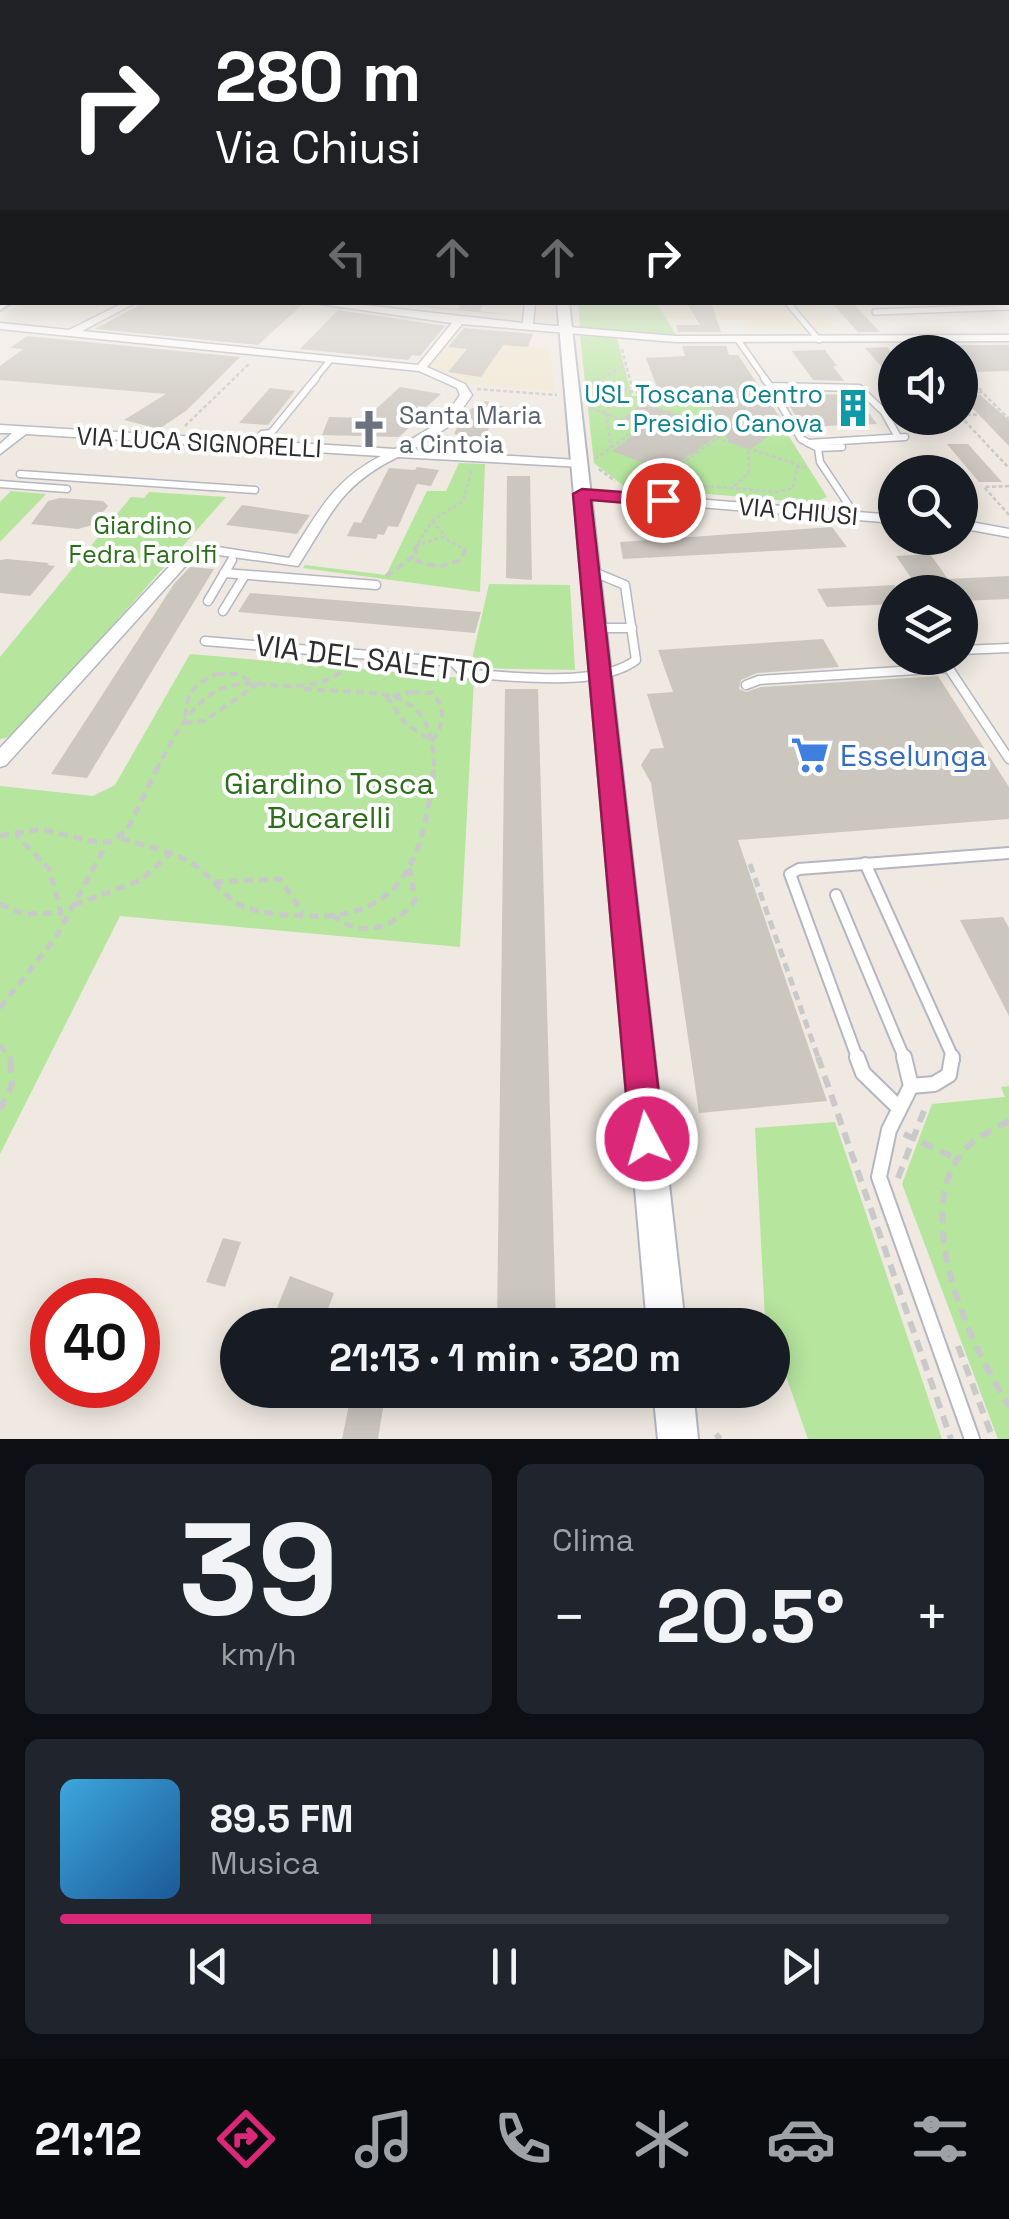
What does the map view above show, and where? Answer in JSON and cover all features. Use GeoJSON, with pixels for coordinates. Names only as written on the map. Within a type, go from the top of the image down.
{"type":"FeatureCollection","features":[{"type":"Feature","properties":{"kind":"street"},"geometry":{"type":"LineString","coordinates":[[73,332],[102,317]]}},
{"type":"Feature","properties":{"kind":"street"},"geometry":{"type":"LineString","coordinates":[[429,317],[738,340],[1009,338]]}},
{"type":"Feature","properties":{"kind":"street"},"geometry":{"type":"LineString","coordinates":[[528,327],[529,317]]}},
{"type":"Feature","properties":{"kind":"street"},"geometry":{"type":"LineString","coordinates":[[564,317],[580,395],[585,462],[582,494],[664,1308]]}},
{"type":"Feature","properties":{"kind":"street"},"geometry":{"type":"LineString","coordinates":[[421,368],[459,321]]}},
{"type":"Feature","properties":{"kind":"street"},"geometry":{"type":"LineString","coordinates":[[0,326],[421,368],[461,386],[466,395],[456,413],[404,451],[353,478],[293,563],[211,550],[185,558],[0,760]]}},
{"type":"Feature","properties":{"kind":"street","name":"VIA LUCA SIGNORELLI"},"geometry":{"type":"LineString","coordinates":[[0,429],[254,447],[585,462]]}},
{"type":"Feature","properties":{"kind":"street"},"geometry":{"type":"LineString","coordinates":[[0,450],[22,431]]}},
{"type":"Feature","properties":{"kind":"street","name":"VIA CHIUSI"},"geometry":{"type":"LineString","coordinates":[[582,494],[878,518]]}},
{"type":"Feature","properties":{"kind":"street"},"geometry":{"type":"LineString","coordinates":[[978,527],[1007,533]]}},
{"type":"Feature","properties":{"kind":"street"},"geometry":{"type":"LineString","coordinates":[[685,1408],[705,1437]]}},
{"type":"Feature","properties":{"kind":"lane"},"geometry":{"type":"LineString","coordinates":[[800,317],[819,340]]}},
{"type":"Feature","properties":{"kind":"lane"},"geometry":{"type":"LineString","coordinates":[[738,340],[773,388],[808,450],[856,516]]}},
{"type":"Feature","properties":{"kind":"lane"},"geometry":{"type":"LineString","coordinates":[[254,447],[262,434],[271,433],[331,359]]}},
{"type":"Feature","properties":{"kind":"lane"},"geometry":{"type":"LineString","coordinates":[[773,388],[859,385],[866,388],[901,437],[826,439],[808,444]]}},
{"type":"Feature","properties":{"kind":"lane"},"geometry":{"type":"LineString","coordinates":[[808,444],[818,448],[842,446]]}},
{"type":"Feature","properties":{"kind":"lane"},"geometry":{"type":"LineString","coordinates":[[818,448],[820,462]]}},
{"type":"Feature","properties":{"kind":"lane"},"geometry":{"type":"LineString","coordinates":[[20,474],[255,490]]}},
{"type":"Feature","properties":{"kind":"lane"},"geometry":{"type":"LineString","coordinates":[[0,484],[67,489]]}},
{"type":"Feature","properties":{"kind":"lane"},"geometry":{"type":"LineString","coordinates":[[208,601],[232,560]]}},
{"type":"Feature","properties":{"kind":"lane"},"geometry":{"type":"LineString","coordinates":[[590,570],[625,586],[632,628],[634,665],[601,675]]}},
{"type":"Feature","properties":{"kind":"lane"},"geometry":{"type":"LineString","coordinates":[[224,573],[376,585]]}},
{"type":"Feature","properties":{"kind":"lane"},"geometry":{"type":"LineString","coordinates":[[223,611],[245,575]]}},
{"type":"Feature","properties":{"kind":"lane"},"geometry":{"type":"LineString","coordinates":[[596,628],[632,628]]}},
{"type":"Feature","properties":{"kind":"lane","name":"VIA DEL SALETTO"},"geometry":{"type":"LineString","coordinates":[[205,640],[453,662],[465,674],[601,675]]}},
{"type":"Feature","properties":{"kind":"lane"},"geometry":{"type":"LineString","coordinates":[[978,649],[1009,648]]}},
{"type":"Feature","properties":{"kind":"lane"},"geometry":{"type":"LineString","coordinates":[[746,685],[758,680],[878,672]]}},
{"type":"Feature","properties":{"kind":"lane"},"geometry":{"type":"LineString","coordinates":[[953,675],[1009,759]]}},
{"type":"Feature","properties":{"kind":"lane"},"geometry":{"type":"LineString","coordinates":[[898,1107],[863,1073],[790,874],[799,868],[1009,853]]}},
{"type":"Feature","properties":{"kind":"lane"},"geometry":{"type":"LineString","coordinates":[[865,863],[954,1061],[949,1075],[934,1084],[911,1086]]}},
{"type":"Feature","properties":{"kind":"lane"},"geometry":{"type":"LineString","coordinates":[[836,895],[900,1045],[911,1086],[898,1107],[880,1157],[879,1177],[972,1439]]}},
{"type":"Feature","properties":{"kind":"path"},"geometry":{"type":"LineString","coordinates":[[619,334],[632,390]]}},
{"type":"Feature","properties":{"kind":"path"},"geometry":{"type":"LineString","coordinates":[[176,435],[260,352]]}},
{"type":"Feature","properties":{"kind":"path"},"geometry":{"type":"LineString","coordinates":[[580,395],[626,364]]}},
{"type":"Feature","properties":{"kind":"path"},"geometry":{"type":"LineString","coordinates":[[591,384],[645,394],[773,388]]}},
{"type":"Feature","properties":{"kind":"path"},"geometry":{"type":"LineString","coordinates":[[978,387],[1009,418]]}},
{"type":"Feature","properties":{"kind":"path"},"geometry":{"type":"LineString","coordinates":[[474,388],[580,395],[606,414],[696,454]]}},
{"type":"Feature","properties":{"kind":"path"},"geometry":{"type":"LineString","coordinates":[[542,394],[555,391]]}},
{"type":"Feature","properties":{"kind":"path"},"geometry":{"type":"LineString","coordinates":[[978,392],[983,392]]}},
{"type":"Feature","properties":{"kind":"path"},"geometry":{"type":"LineString","coordinates":[[709,393],[715,403],[722,397],[766,395]]}},
{"type":"Feature","properties":{"kind":"path"},"geometry":{"type":"LineString","coordinates":[[996,406],[1009,406]]}},
{"type":"Feature","properties":{"kind":"path"},"geometry":{"type":"LineString","coordinates":[[606,414],[611,448]]}},
{"type":"Feature","properties":{"kind":"path"},"geometry":{"type":"LineString","coordinates":[[978,415],[1004,414]]}},
{"type":"Feature","properties":{"kind":"path"},"geometry":{"type":"LineString","coordinates":[[662,436],[681,424]]}},
{"type":"Feature","properties":{"kind":"path"},"geometry":{"type":"LineString","coordinates":[[585,462],[640,428]]}},
{"type":"Feature","properties":{"kind":"path"},"geometry":{"type":"LineString","coordinates":[[667,442],[696,432],[748,451],[764,451],[812,467],[808,462]]}},
{"type":"Feature","properties":{"kind":"path"},"geometry":{"type":"LineString","coordinates":[[978,435],[1009,468]]}},
{"type":"Feature","properties":{"kind":"path"},"geometry":{"type":"LineString","coordinates":[[626,490],[664,461],[677,466],[716,439]]}},
{"type":"Feature","properties":{"kind":"path"},"geometry":{"type":"LineString","coordinates":[[730,487],[749,473],[748,451]]}},
{"type":"Feature","properties":{"kind":"path"},"geometry":{"type":"LineString","coordinates":[[432,519],[462,545],[464,555],[447,566],[422,564],[414,556],[416,546],[432,519],[462,500],[477,456]]}},
{"type":"Feature","properties":{"kind":"path"},"geometry":{"type":"LineString","coordinates":[[648,472],[668,484],[778,492],[792,489],[800,466]]}},
{"type":"Feature","properties":{"kind":"path"},"geometry":{"type":"LineString","coordinates":[[1007,512],[984,487],[1009,486]]}},
{"type":"Feature","properties":{"kind":"path"},"geometry":{"type":"LineString","coordinates":[[102,534],[119,524]]}},
{"type":"Feature","properties":{"kind":"path"},"geometry":{"type":"LineString","coordinates":[[416,546],[427,539],[450,538]]}},
{"type":"Feature","properties":{"kind":"path"},"geometry":{"type":"LineString","coordinates":[[304,689],[338,676],[358,654]]}},
{"type":"Feature","properties":{"kind":"path"},"geometry":{"type":"LineString","coordinates":[[186,723],[186,700],[196,682],[206,677],[238,674],[256,685]]}},
{"type":"Feature","properties":{"kind":"path"},"geometry":{"type":"LineString","coordinates":[[186,723],[204,720],[256,685]]}},
{"type":"Feature","properties":{"kind":"path"},"geometry":{"type":"LineString","coordinates":[[0,1008],[56,937],[64,913],[106,845],[121,838],[186,723],[210,694],[228,686],[256,685],[387,697],[416,705],[432,741],[431,793],[409,865],[394,894],[366,910],[332,914],[243,907],[196,865],[121,838]]}},
{"type":"Feature","properties":{"kind":"path"},"geometry":{"type":"LineString","coordinates":[[387,697],[424,692],[437,696],[442,722],[432,741]]}},
{"type":"Feature","properties":{"kind":"path"},"geometry":{"type":"LineString","coordinates":[[387,697],[405,723],[432,741]]}},
{"type":"Feature","properties":{"kind":"path"},"geometry":{"type":"LineString","coordinates":[[0,836],[19,830],[50,830],[106,845]]}},
{"type":"Feature","properties":{"kind":"path"},"geometry":{"type":"LineString","coordinates":[[19,830],[18,837],[49,869],[64,913]]}},
{"type":"Feature","properties":{"kind":"path"},"geometry":{"type":"LineString","coordinates":[[72,905],[140,880],[170,854]]}},
{"type":"Feature","properties":{"kind":"path"},"geometry":{"type":"LineString","coordinates":[[750,864],[951,1439]]}},
{"type":"Feature","properties":{"kind":"path"},"geometry":{"type":"LineString","coordinates":[[332,914],[342,924],[362,930],[401,919],[415,900],[409,865]]}},
{"type":"Feature","properties":{"kind":"path"},"geometry":{"type":"LineString","coordinates":[[214,882],[280,878],[303,913]]}},
{"type":"Feature","properties":{"kind":"path"},"geometry":{"type":"LineString","coordinates":[[0,904],[23,914],[64,913]]}},
{"type":"Feature","properties":{"kind":"path"},"geometry":{"type":"LineString","coordinates":[[0,1045],[12,1054],[15,1067],[13,1084],[0,1110]]}},
{"type":"Feature","properties":{"kind":"path"},"geometry":{"type":"LineString","coordinates":[[896,1182],[925,1108]]}},
{"type":"Feature","properties":{"kind":"path"},"geometry":{"type":"LineString","coordinates":[[1009,1121],[976,1139],[960,1160],[944,1206],[946,1264],[966,1330],[1009,1406]]}},
{"type":"Feature","properties":{"kind":"path"},"geometry":{"type":"LineString","coordinates":[[892,1126],[913,1141],[960,1160]]}},
{"type":"Feature","properties":{"kind":"path"},"geometry":{"type":"LineString","coordinates":[[952,1329],[993,1439]]}},
{"type":"Feature","properties":{"kind":"shaded area"},"geometry":{"type":"Polygon","coordinates":[[[826,317],[836,329],[749,330],[742,320],[666,319],[826,317]]]}},
{"type":"Feature","properties":{"kind":"shaded area"},"geometry":{"type":"Polygon","coordinates":[[[456,332],[507,336],[503,344],[550,349],[554,391],[466,384],[429,367],[456,332]]]}},
{"type":"Feature","properties":{"kind":"green space"},"geometry":{"type":"Polygon","coordinates":[[[579,317],[665,317],[676,335],[580,328],[579,317]]]}},
{"type":"Feature","properties":{"kind":"green space"},"geometry":{"type":"Polygon","coordinates":[[[580,336],[617,338],[632,396],[761,392],[827,497],[813,503],[625,487],[594,463],[580,336]]]}},
{"type":"Feature","properties":{"kind":"green space"},"geometry":{"type":"Polygon","coordinates":[[[459,463],[485,464],[480,592],[303,568],[305,565],[386,575],[427,491],[446,491],[459,463]]]}},
{"type":"Feature","properties":{"kind":"green space"},"geometry":{"type":"Polygon","coordinates":[[[11,491],[46,494],[0,542],[0,502],[11,491]]]}},
{"type":"Feature","properties":{"kind":"green space","name":"Giardino Fedra Farolfi"},"geometry":{"type":"Polygon","coordinates":[[[149,492],[226,497],[15,736],[0,739],[0,657],[131,497],[144,498],[149,492]]]}},
{"type":"Feature","properties":{"kind":"green space"},"geometry":{"type":"Polygon","coordinates":[[[489,584],[570,585],[575,670],[470,668],[489,584]]]}},
{"type":"Feature","properties":{"kind":"green space","name":"Giardino Tosca Bucarelli"},"geometry":{"type":"Polygon","coordinates":[[[190,654],[474,679],[460,947],[120,916],[0,1154],[0,786],[93,796],[115,785],[190,654]]]}},
{"type":"Feature","properties":{"kind":"green space"},"geometry":{"type":"Polygon","coordinates":[[[1009,1086],[1009,1439],[998,1439],[902,1184],[932,1104],[1005,1097],[1001,1087],[1009,1086]]]}},
{"type":"Feature","properties":{"kind":"green space"},"geometry":{"type":"Polygon","coordinates":[[[835,1122],[942,1439],[808,1439],[790,1388],[790,1308],[764,1308],[755,1128],[835,1122]]]}},
{"type":"Feature","properties":{"kind":"building"},"geometry":{"type":"Polygon","coordinates":[[[117,317],[289,317],[258,345],[95,329],[117,317]]]}},
{"type":"Feature","properties":{"kind":"building"},"geometry":{"type":"Polygon","coordinates":[[[331,317],[386,317],[445,326],[420,356],[412,355],[408,360],[300,349],[331,317]]]}},
{"type":"Feature","properties":{"kind":"building"},"geometry":{"type":"Polygon","coordinates":[[[695,317],[716,317],[721,332],[678,332],[676,325],[700,325],[695,317]]]}},
{"type":"Feature","properties":{"kind":"building"},"geometry":{"type":"Polygon","coordinates":[[[845,317],[866,317],[880,332],[858,332],[845,317]]]}},
{"type":"Feature","properties":{"kind":"building"},"geometry":{"type":"Polygon","coordinates":[[[464,328],[533,334],[528,347],[503,345],[481,377],[448,372],[467,349],[448,347],[464,328]]]}},
{"type":"Feature","properties":{"kind":"building"},"geometry":{"type":"Polygon","coordinates":[[[27,336],[240,357],[187,410],[159,429],[124,420],[166,394],[0,380],[0,366],[23,349],[10,348],[27,336]]]}},
{"type":"Feature","properties":{"kind":"building"},"geometry":{"type":"Polygon","coordinates":[[[978,345],[1009,345],[1009,371],[978,372],[978,345]]]}},
{"type":"Feature","properties":{"kind":"building"},"geometry":{"type":"Polygon","coordinates":[[[682,346],[726,346],[729,355],[738,355],[785,425],[750,449],[729,442],[723,431],[676,465],[661,459],[651,466],[612,451],[645,426],[623,418],[643,403],[722,428],[699,388],[658,390],[646,358],[685,356],[682,346]]]}},
{"type":"Feature","properties":{"kind":"building"},"geometry":{"type":"Polygon","coordinates":[[[878,347],[878,363],[865,348],[878,347]]]}},
{"type":"Feature","properties":{"kind":"building"},"geometry":{"type":"Polygon","coordinates":[[[825,350],[844,381],[813,380],[792,351],[825,350]]]}},
{"type":"Feature","properties":{"kind":"building"},"geometry":{"type":"Polygon","coordinates":[[[400,387],[441,394],[426,407],[418,406],[415,422],[399,437],[322,435],[329,417],[366,418],[400,387]]]}},
{"type":"Feature","properties":{"kind":"building"},"geometry":{"type":"Polygon","coordinates":[[[270,388],[295,391],[268,425],[239,423],[270,388]]]}},
{"type":"Feature","properties":{"kind":"building","name":"USL Toscana Centro - Presidio Canova"},"geometry":{"type":"Polygon","coordinates":[[[782,393],[855,395],[877,424],[802,427],[782,393]]]}},
{"type":"Feature","properties":{"kind":"building"},"geometry":{"type":"Polygon","coordinates":[[[978,395],[1009,420],[1009,446],[978,414],[978,395]]]}},
{"type":"Feature","properties":{"kind":"building"},"geometry":{"type":"Polygon","coordinates":[[[485,401],[514,410],[496,419],[480,441],[454,434],[464,413],[485,401]]]}},
{"type":"Feature","properties":{"kind":"building"},"geometry":{"type":"Polygon","coordinates":[[[947,444],[968,444],[978,455],[956,455],[947,444]]]}},
{"type":"Feature","properties":{"kind":"building"},"geometry":{"type":"Polygon","coordinates":[[[978,455],[1002,482],[978,481],[978,455]]]}},
{"type":"Feature","properties":{"kind":"building"},"geometry":{"type":"Polygon","coordinates":[[[389,468],[439,470],[431,486],[417,484],[398,527],[388,526],[384,535],[378,534],[376,539],[347,536],[354,522],[361,523],[389,468]]]}},
{"type":"Feature","properties":{"kind":"building"},"geometry":{"type":"Polygon","coordinates":[[[507,476],[530,476],[532,580],[506,578],[507,476]]]}},
{"type":"Feature","properties":{"kind":"building"},"geometry":{"type":"Polygon","coordinates":[[[48,501],[103,501],[108,506],[92,525],[78,529],[31,524],[48,501]]]}},
{"type":"Feature","properties":{"kind":"building"},"geometry":{"type":"Polygon","coordinates":[[[242,505],[310,515],[297,534],[226,525],[242,505]]]}},
{"type":"Feature","properties":{"kind":"building"},"geometry":{"type":"Polygon","coordinates":[[[832,527],[847,547],[623,559],[620,542],[832,527]]]}},
{"type":"Feature","properties":{"kind":"building"},"geometry":{"type":"Polygon","coordinates":[[[931,555],[945,575],[909,575],[896,556],[931,555]]]}},
{"type":"Feature","properties":{"kind":"building"},"geometry":{"type":"Polygon","coordinates":[[[0,560],[55,566],[30,596],[0,593],[0,560]]]}},
{"type":"Feature","properties":{"kind":"building"},"geometry":{"type":"Polygon","coordinates":[[[190,567],[214,569],[87,778],[51,774],[174,584],[190,567]]]}},
{"type":"Feature","properties":{"kind":"building"},"geometry":{"type":"Polygon","coordinates":[[[1009,576],[1009,599],[978,600],[978,578],[1009,576]]]}},
{"type":"Feature","properties":{"kind":"building"},"geometry":{"type":"Polygon","coordinates":[[[878,586],[878,605],[827,607],[817,589],[878,586]]]}},
{"type":"Feature","properties":{"kind":"building"},"geometry":{"type":"Polygon","coordinates":[[[250,593],[481,612],[475,633],[238,612],[250,593]]]}},
{"type":"Feature","properties":{"kind":"building"},"geometry":{"type":"Polygon","coordinates":[[[823,639],[839,667],[757,673],[741,680],[739,689],[746,692],[761,687],[938,676],[1009,787],[1009,819],[738,840],[827,1101],[699,1113],[651,783],[641,765],[651,749],[664,748],[647,694],[673,692],[658,650],[823,639]]]}},
{"type":"Feature","properties":{"kind":"building"},"geometry":{"type":"Polygon","coordinates":[[[505,689],[538,689],[556,1308],[497,1308],[505,689]]]}},
{"type":"Feature","properties":{"kind":"building"},"geometry":{"type":"Polygon","coordinates":[[[1003,917],[1009,928],[1009,1016],[960,920],[1003,917]]]}},
{"type":"Feature","properties":{"kind":"building"},"geometry":{"type":"Polygon","coordinates":[[[223,1238],[241,1242],[225,1287],[206,1282],[223,1238]]]}},
{"type":"Feature","properties":{"kind":"building"},"geometry":{"type":"Polygon","coordinates":[[[290,1276],[334,1293],[328,1308],[277,1308],[290,1276]]]}},
{"type":"Feature","properties":{"kind":"building"},"geometry":{"type":"Polygon","coordinates":[[[348,1408],[383,1408],[378,1439],[342,1439],[348,1408]]]}},
{"type":"Feature","properties":{"kind":"place","name":"USL Toscana Centro - Presidio Canova"},"geometry":{"type":"Point","coordinates":[853,408]}},
{"type":"Feature","properties":{"kind":"place","name":"Santa Maria a Cintoia"},"geometry":{"type":"Point","coordinates":[369,429]}},
{"type":"Feature","properties":{"kind":"place","name":"Esselunga"},"geometry":{"type":"Point","coordinates":[810,755]}},
{"type":"Feature","properties":{"kind":"route"},"geometry":{"type":"LineString","coordinates":[[647,1139],[582,494],[663,500]]}}]}
